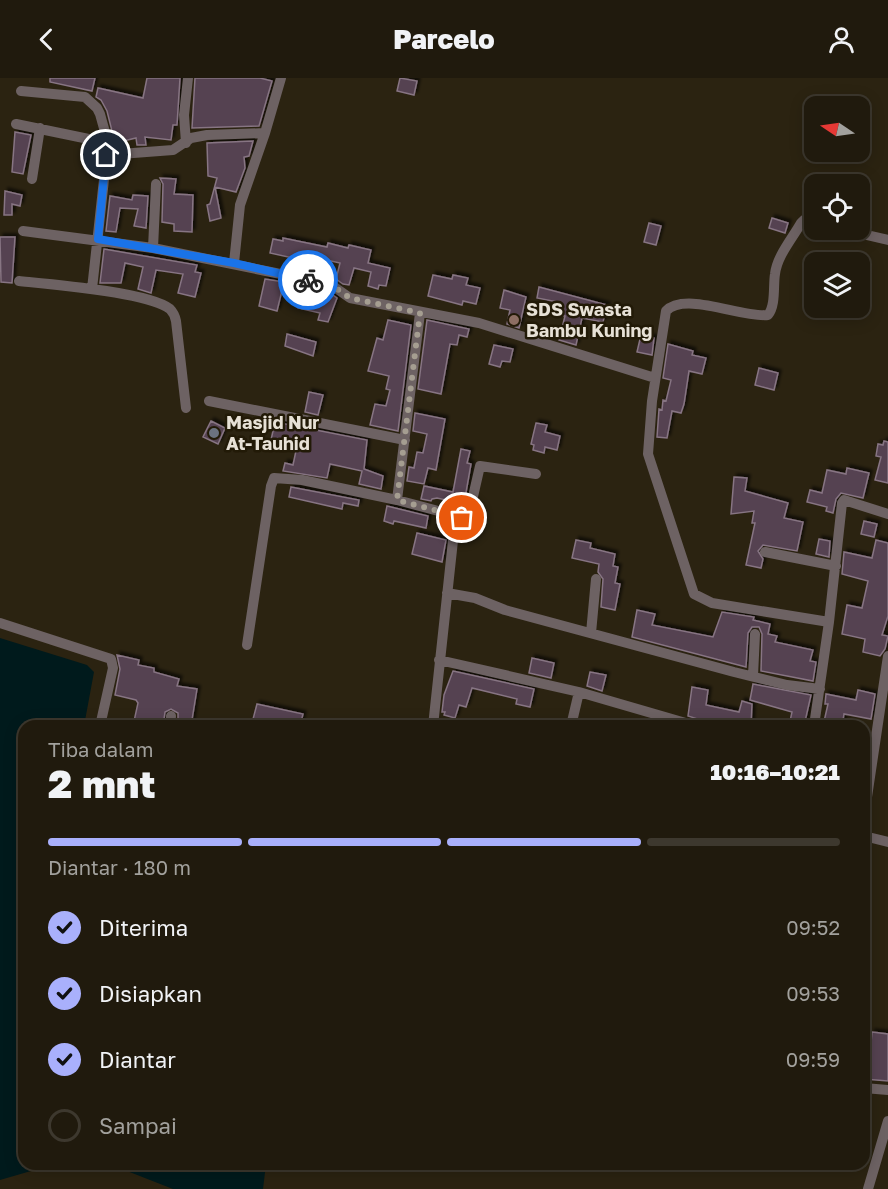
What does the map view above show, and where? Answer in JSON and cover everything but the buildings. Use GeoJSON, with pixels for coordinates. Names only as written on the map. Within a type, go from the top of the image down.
{"type":"FeatureCollection","features":[{"type":"Feature","properties":{"kind":"street"},"geometry":{"type":"LineString","coordinates":[[186,143],[184,115],[188,78]]}},
{"type":"Feature","properties":{"kind":"street"},"geometry":{"type":"LineString","coordinates":[[234,263],[240,205],[281,78],[276,78]]}},
{"type":"Feature","properties":{"kind":"street"},"geometry":{"type":"LineString","coordinates":[[21,91],[89,99],[100,114],[108,143],[92,288]]}},
{"type":"Feature","properties":{"kind":"street"},"geometry":{"type":"LineString","coordinates":[[16,124],[108,143]]}},
{"type":"Feature","properties":{"kind":"street"},"geometry":{"type":"LineString","coordinates":[[32,179],[40,128]]}},
{"type":"Feature","properties":{"kind":"street"},"geometry":{"type":"LineString","coordinates":[[106,155],[173,150],[191,138],[207,135],[265,133]]}},
{"type":"Feature","properties":{"kind":"street"},"geometry":{"type":"LineString","coordinates":[[153,248],[156,184]]}},
{"type":"Feature","properties":{"kind":"street"},"geometry":{"type":"LineString","coordinates":[[804,220],[776,265],[772,307],[768,315],[740,314],[698,304],[670,307],[666,311],[655,378],[648,454],[694,594],[712,603],[829,622]]}},
{"type":"Feature","properties":{"kind":"street"},"geometry":{"type":"LineString","coordinates":[[23,231],[153,248],[330,284],[350,298],[479,324],[655,378]]}},
{"type":"Feature","properties":{"kind":"street"},"geometry":{"type":"LineString","coordinates":[[870,236],[888,240]]}},
{"type":"Feature","properties":{"kind":"street"},"geometry":{"type":"LineString","coordinates":[[19,281],[92,288],[157,303],[172,311],[177,321],[186,408]]}},
{"type":"Feature","properties":{"kind":"street"},"geometry":{"type":"LineString","coordinates":[[397,500],[420,313]]}},
{"type":"Feature","properties":{"kind":"street"},"geometry":{"type":"LineString","coordinates":[[209,401],[405,440]]}},
{"type":"Feature","properties":{"kind":"street"},"geometry":{"type":"LineString","coordinates":[[455,522],[469,514],[480,466],[536,474]]}},
{"type":"Feature","properties":{"kind":"street"},"geometry":{"type":"LineString","coordinates":[[247,645],[274,478],[302,480],[397,500],[446,513],[455,522]]}},
{"type":"Feature","properties":{"kind":"street"},"geometry":{"type":"LineString","coordinates":[[815,720],[843,501],[888,514]]}},
{"type":"Feature","properties":{"kind":"street"},"geometry":{"type":"LineString","coordinates":[[433,720],[455,522]]}},
{"type":"Feature","properties":{"kind":"street"},"geometry":{"type":"LineString","coordinates":[[765,552],[836,566]]}},
{"type":"Feature","properties":{"kind":"street"},"geometry":{"type":"LineString","coordinates":[[591,633],[596,579]]}},
{"type":"Feature","properties":{"kind":"street"},"geometry":{"type":"LineString","coordinates":[[447,593],[475,598],[506,610],[787,685],[820,689]]}},
{"type":"Feature","properties":{"kind":"street"},"geometry":{"type":"LineString","coordinates":[[0,623],[111,659],[113,668],[101,720]]}},
{"type":"Feature","properties":{"kind":"street"},"geometry":{"type":"LineString","coordinates":[[753,676],[755,634]]}},
{"type":"Feature","properties":{"kind":"street"},"geometry":{"type":"LineString","coordinates":[[870,781],[885,702],[888,656]]}},
{"type":"Feature","properties":{"kind":"street"},"geometry":{"type":"LineString","coordinates":[[439,660],[579,692],[675,720]]}},
{"type":"Feature","properties":{"kind":"street"},"geometry":{"type":"LineString","coordinates":[[572,720],[579,692]]}},
{"type":"Feature","properties":{"kind":"street"},"geometry":{"type":"LineString","coordinates":[[870,838],[888,842]]}},
{"type":"Feature","properties":{"kind":"street"},"geometry":{"type":"LineString","coordinates":[[870,1088],[888,1090]]}},
{"type":"Feature","properties":{"kind":"street"},"geometry":{"type":"LineString","coordinates":[[868,1189],[884,1157],[888,1120]]}},
{"type":"Feature","properties":{"kind":"water"},"geometry":{"type":"Polygon","coordinates":[[[0,638],[87,665],[94,672],[85,720],[18,720],[18,1170],[34,1170],[0,1180],[0,638]]]}},
{"type":"Feature","properties":{"kind":"water"},"geometry":{"type":"Polygon","coordinates":[[[121,1170],[265,1170],[263,1189],[173,1189],[121,1170]]]}},
{"type":"Feature","properties":{"kind":"way so far"},"geometry":{"type":"LineString","coordinates":[[308,280],[335,286],[350,298],[420,313],[397,500],[446,513],[452,516],[455,522],[462,518]]}},
{"type":"Feature","properties":{"kind":"place","name":"SDS Swasta Bambu Kuning"},"geometry":{"type":"Point","coordinates":[514,320]}},
{"type":"Feature","properties":{"kind":"place","name":"Masjid Nur At-Tauhid"},"geometry":{"type":"Point","coordinates":[214,433]}},
{"type":"Feature","properties":{"kind":"route"},"geometry":{"type":"LineString","coordinates":[[106,155],[98,239],[234,263],[308,280]]}}]}
